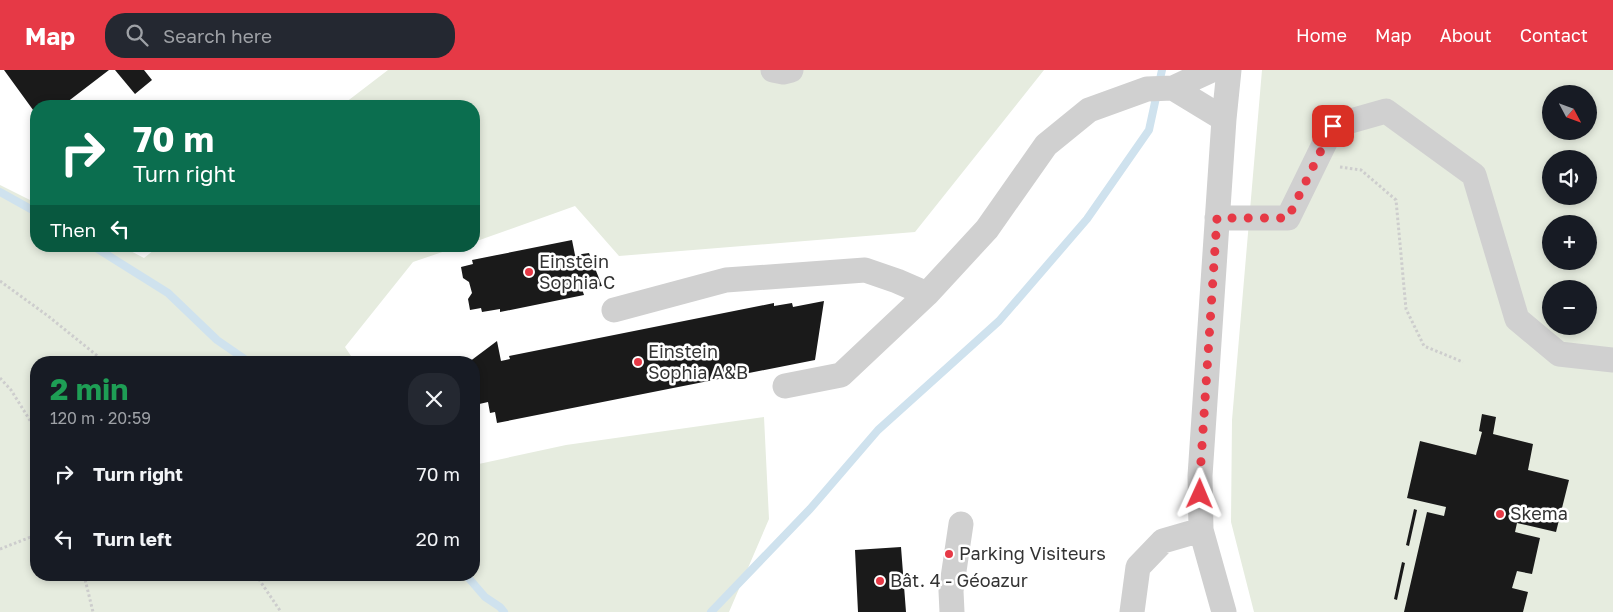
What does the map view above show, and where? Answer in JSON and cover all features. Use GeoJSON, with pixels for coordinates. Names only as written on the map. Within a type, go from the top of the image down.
{"type":"FeatureCollection","features":[{"type":"Feature","properties":{"kind":"street"},"geometry":{"type":"LineString","coordinates":[[773,70],[783,72],[791,70]]}},
{"type":"Feature","properties":{"kind":"street"},"geometry":{"type":"LineString","coordinates":[[785,386],[841,375],[928,294],[987,229],[1046,144],[1088,110],[1147,89],[1173,88],[1212,70]]}},
{"type":"Feature","properties":{"kind":"street"},"geometry":{"type":"LineString","coordinates":[[1224,612],[1201,530],[1200,476],[1229,70]]}},
{"type":"Feature","properties":{"kind":"street"},"geometry":{"type":"LineString","coordinates":[[1173,88],[1224,119]]}},
{"type":"Feature","properties":{"kind":"street"},"geometry":{"type":"LineString","coordinates":[[1217,218],[1288,218],[1333,126],[1386,111],[1474,175],[1518,319],[1559,354],[1613,360]]}},
{"type":"Feature","properties":{"kind":"street"},"geometry":{"type":"LineString","coordinates":[[614,310],[726,280],[865,270],[928,294]]}},
{"type":"Feature","properties":{"kind":"street"},"geometry":{"type":"LineString","coordinates":[[952,612],[951,591],[961,524]]}},
{"type":"Feature","properties":{"kind":"street"},"geometry":{"type":"LineString","coordinates":[[1132,612],[1138,567],[1163,542],[1201,530]]}},
{"type":"Feature","properties":{"kind":"path"},"geometry":{"type":"LineString","coordinates":[[1315,164],[1362,170],[1396,200],[1406,309],[1424,346],[1463,362]]}},
{"type":"Feature","properties":{"kind":"path"},"geometry":{"type":"LineString","coordinates":[[0,281],[48,316],[98,356]]}},
{"type":"Feature","properties":{"kind":"path"},"geometry":{"type":"LineString","coordinates":[[0,378],[11,390],[30,420]]}},
{"type":"Feature","properties":{"kind":"path"},"geometry":{"type":"LineString","coordinates":[[0,549],[30,537]]}},
{"type":"Feature","properties":{"kind":"path"},"geometry":{"type":"LineString","coordinates":[[85,581],[92,612]]}},
{"type":"Feature","properties":{"kind":"path"},"geometry":{"type":"LineString","coordinates":[[260,581],[281,612]]}},
{"type":"Feature","properties":{"kind":"shaded area"},"geometry":{"type":"Polygon","coordinates":[[[388,70],[1044,70],[915,232],[619,256],[575,206],[480,240],[480,100],[349,100],[388,70]]]}},
{"type":"Feature","properties":{"kind":"shaded area"},"geometry":{"type":"Polygon","coordinates":[[[1262,70],[1613,70],[1613,612],[1254,612],[1231,522],[1232,420],[1262,70]]]}},
{"type":"Feature","properties":{"kind":"shaded area"},"geometry":{"type":"Polygon","coordinates":[[[0,185],[30,200],[30,252],[132,252],[144,258],[152,252],[442,252],[413,262],[345,347],[351,356],[30,356],[30,581],[480,581],[480,464],[566,445],[764,417],[769,519],[729,612],[0,612],[0,185]]]}},
{"type":"Feature","properties":{"kind":"building"},"geometry":{"type":"Polygon","coordinates":[[[4,70],[109,70],[70,100],[30,100],[30,106],[4,70]]]}},
{"type":"Feature","properties":{"kind":"building"},"geometry":{"type":"Polygon","coordinates":[[[115,70],[144,70],[152,80],[135,94],[115,70]]]}},
{"type":"Feature","properties":{"kind":"building","name":"Einstein Sophia C"},"geometry":{"type":"Polygon","coordinates":[[[572,240],[575,255],[589,253],[602,286],[582,289],[584,295],[500,312],[500,309],[482,312],[481,308],[470,310],[468,299],[472,293],[469,282],[463,278],[461,267],[473,264],[472,260],[572,240]]]}},
{"type":"Feature","properties":{"kind":"building","name":"Einstein Sophia A&B"},"geometry":{"type":"Polygon","coordinates":[[[824,301],[815,360],[497,423],[495,412],[490,413],[488,402],[480,404],[480,356],[477,356],[497,341],[501,361],[510,359],[509,356],[774,303],[774,306],[792,303],[793,307],[824,301]]]}},
{"type":"Feature","properties":{"kind":"building","name":"Skema"},"geometry":{"type":"Polygon","coordinates":[[[1482,414],[1496,417],[1493,434],[1533,444],[1528,470],[1569,480],[1556,532],[1517,523],[1515,532],[1540,538],[1532,574],[1517,571],[1512,588],[1528,592],[1523,612],[1404,612],[1427,512],[1444,516],[1446,507],[1407,498],[1420,441],[1476,455],[1482,432],[1479,431],[1482,414]]]}},
{"type":"Feature","properties":{"kind":"building"},"geometry":{"type":"Polygon","coordinates":[[[1414,509],[1417,510],[1409,546],[1406,545],[1414,509]]]}},
{"type":"Feature","properties":{"kind":"building","name":"Bât. 4 - Géoazur"},"geometry":{"type":"Polygon","coordinates":[[[901,547],[906,612],[858,612],[855,550],[901,547]]]}},
{"type":"Feature","properties":{"kind":"building"},"geometry":{"type":"Polygon","coordinates":[[[1402,562],[1405,563],[1397,600],[1394,599],[1402,562]]]}},
{"type":"Feature","properties":{"kind":"waterway"},"geometry":{"type":"LineString","coordinates":[[711,612],[810,509],[878,430],[999,321],[1087,219],[1149,130],[1162,70]]}},
{"type":"Feature","properties":{"kind":"waterway"},"geometry":{"type":"LineString","coordinates":[[0,192],[30,209]]}},
{"type":"Feature","properties":{"kind":"waterway"},"geometry":{"type":"LineString","coordinates":[[103,252],[168,293],[217,340],[240,356]]}},
{"type":"Feature","properties":{"kind":"waterway"},"geometry":{"type":"LineString","coordinates":[[471,581],[485,597],[504,612]]}},
{"type":"Feature","properties":{"kind":"place","name":"Einstein Sophia C"},"geometry":{"type":"Point","coordinates":[529,272]}},
{"type":"Feature","properties":{"kind":"place","name":"Einstein Sophia A&B"},"geometry":{"type":"Point","coordinates":[638,362]}},
{"type":"Feature","properties":{"kind":"place","name":"Skema"},"geometry":{"type":"Point","coordinates":[1500,514]}},
{"type":"Feature","properties":{"kind":"place","name":"Parking Visiteurs"},"geometry":{"type":"Point","coordinates":[949,554]}},
{"type":"Feature","properties":{"kind":"place","name":"Bât. 4 - Géoazur"},"geometry":{"type":"Point","coordinates":[880,581]}},
{"type":"Feature","properties":{"kind":"route"},"geometry":{"type":"LineString","coordinates":[[1200,494],[1217,218],[1288,218],[1333,126]]}}]}
